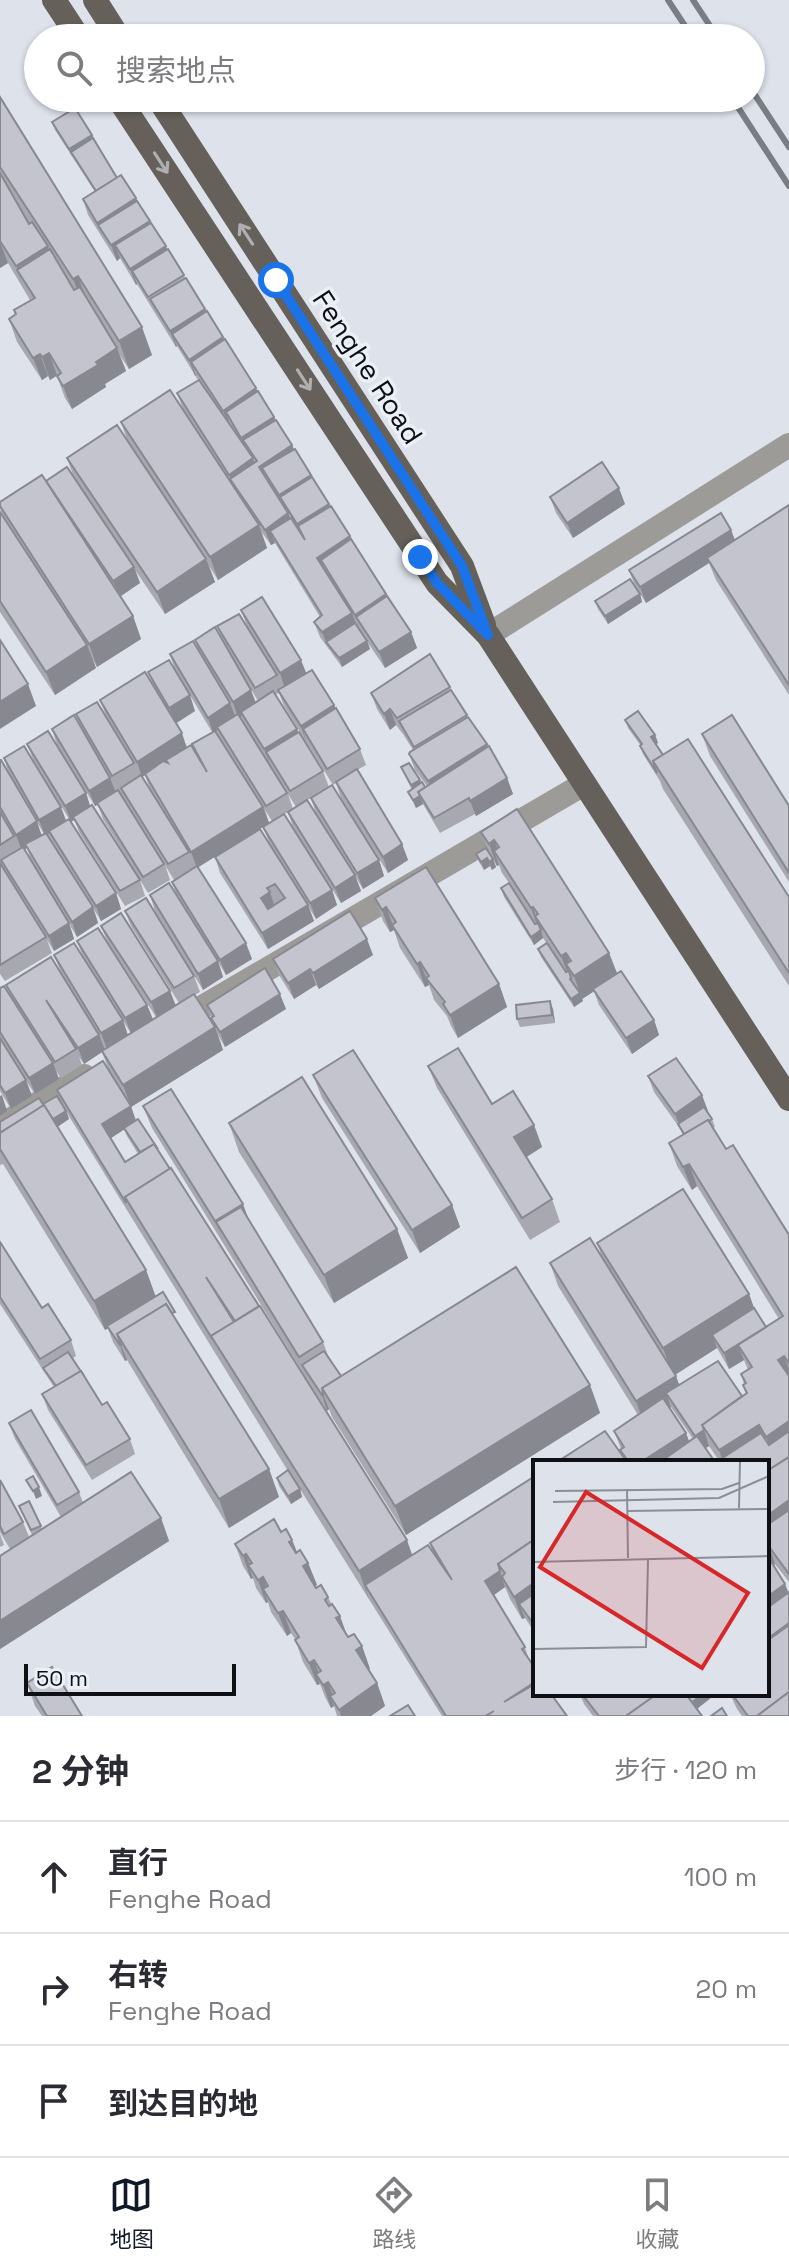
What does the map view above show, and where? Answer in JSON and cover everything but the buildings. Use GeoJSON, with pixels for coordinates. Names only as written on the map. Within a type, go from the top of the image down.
{"type":"FeatureCollection","features":[{"type":"Feature","properties":{"kind":"main road"},"geometry":{"type":"LineString","coordinates":[[54,0],[70,24]]}},
{"type":"Feature","properties":{"kind":"main road"},"geometry":{"type":"LineString","coordinates":[[95,0],[110,24]]}},
{"type":"Feature","properties":{"kind":"main road","name":"Fenghe Road"},"geometry":{"type":"LineString","coordinates":[[127,112],[437,583],[488,635],[789,1099]]}},
{"type":"Feature","properties":{"kind":"main road","name":"Fenghe Road"},"geometry":{"type":"LineString","coordinates":[[167,112],[462,566],[488,635]]}},
{"type":"Feature","properties":{"kind":"street"},"geometry":{"type":"LineString","coordinates":[[488,635],[789,445]]}},
{"type":"Feature","properties":{"kind":"street"},"geometry":{"type":"LineString","coordinates":[[149,1038],[584,784]]}},
{"type":"Feature","properties":{"kind":"street"},"geometry":{"type":"LineString","coordinates":[[0,1126],[109,1062]]}},
{"type":"Feature","properties":{"kind":"railway"},"geometry":{"type":"LineString","coordinates":[[668,0],[684,24]]}},
{"type":"Feature","properties":{"kind":"railway"},"geometry":{"type":"LineString","coordinates":[[693,0],[709,24]]}},
{"type":"Feature","properties":{"kind":"railway"},"geometry":{"type":"LineString","coordinates":[[765,110],[789,147]]}},
{"type":"Feature","properties":{"kind":"railway"},"geometry":{"type":"LineString","coordinates":[[741,112],[789,186]]}},
{"type":"Feature","properties":{"kind":"route"},"geometry":{"type":"LineString","coordinates":[[276,280],[462,566],[488,635],[437,583],[420,557]]}}]}
